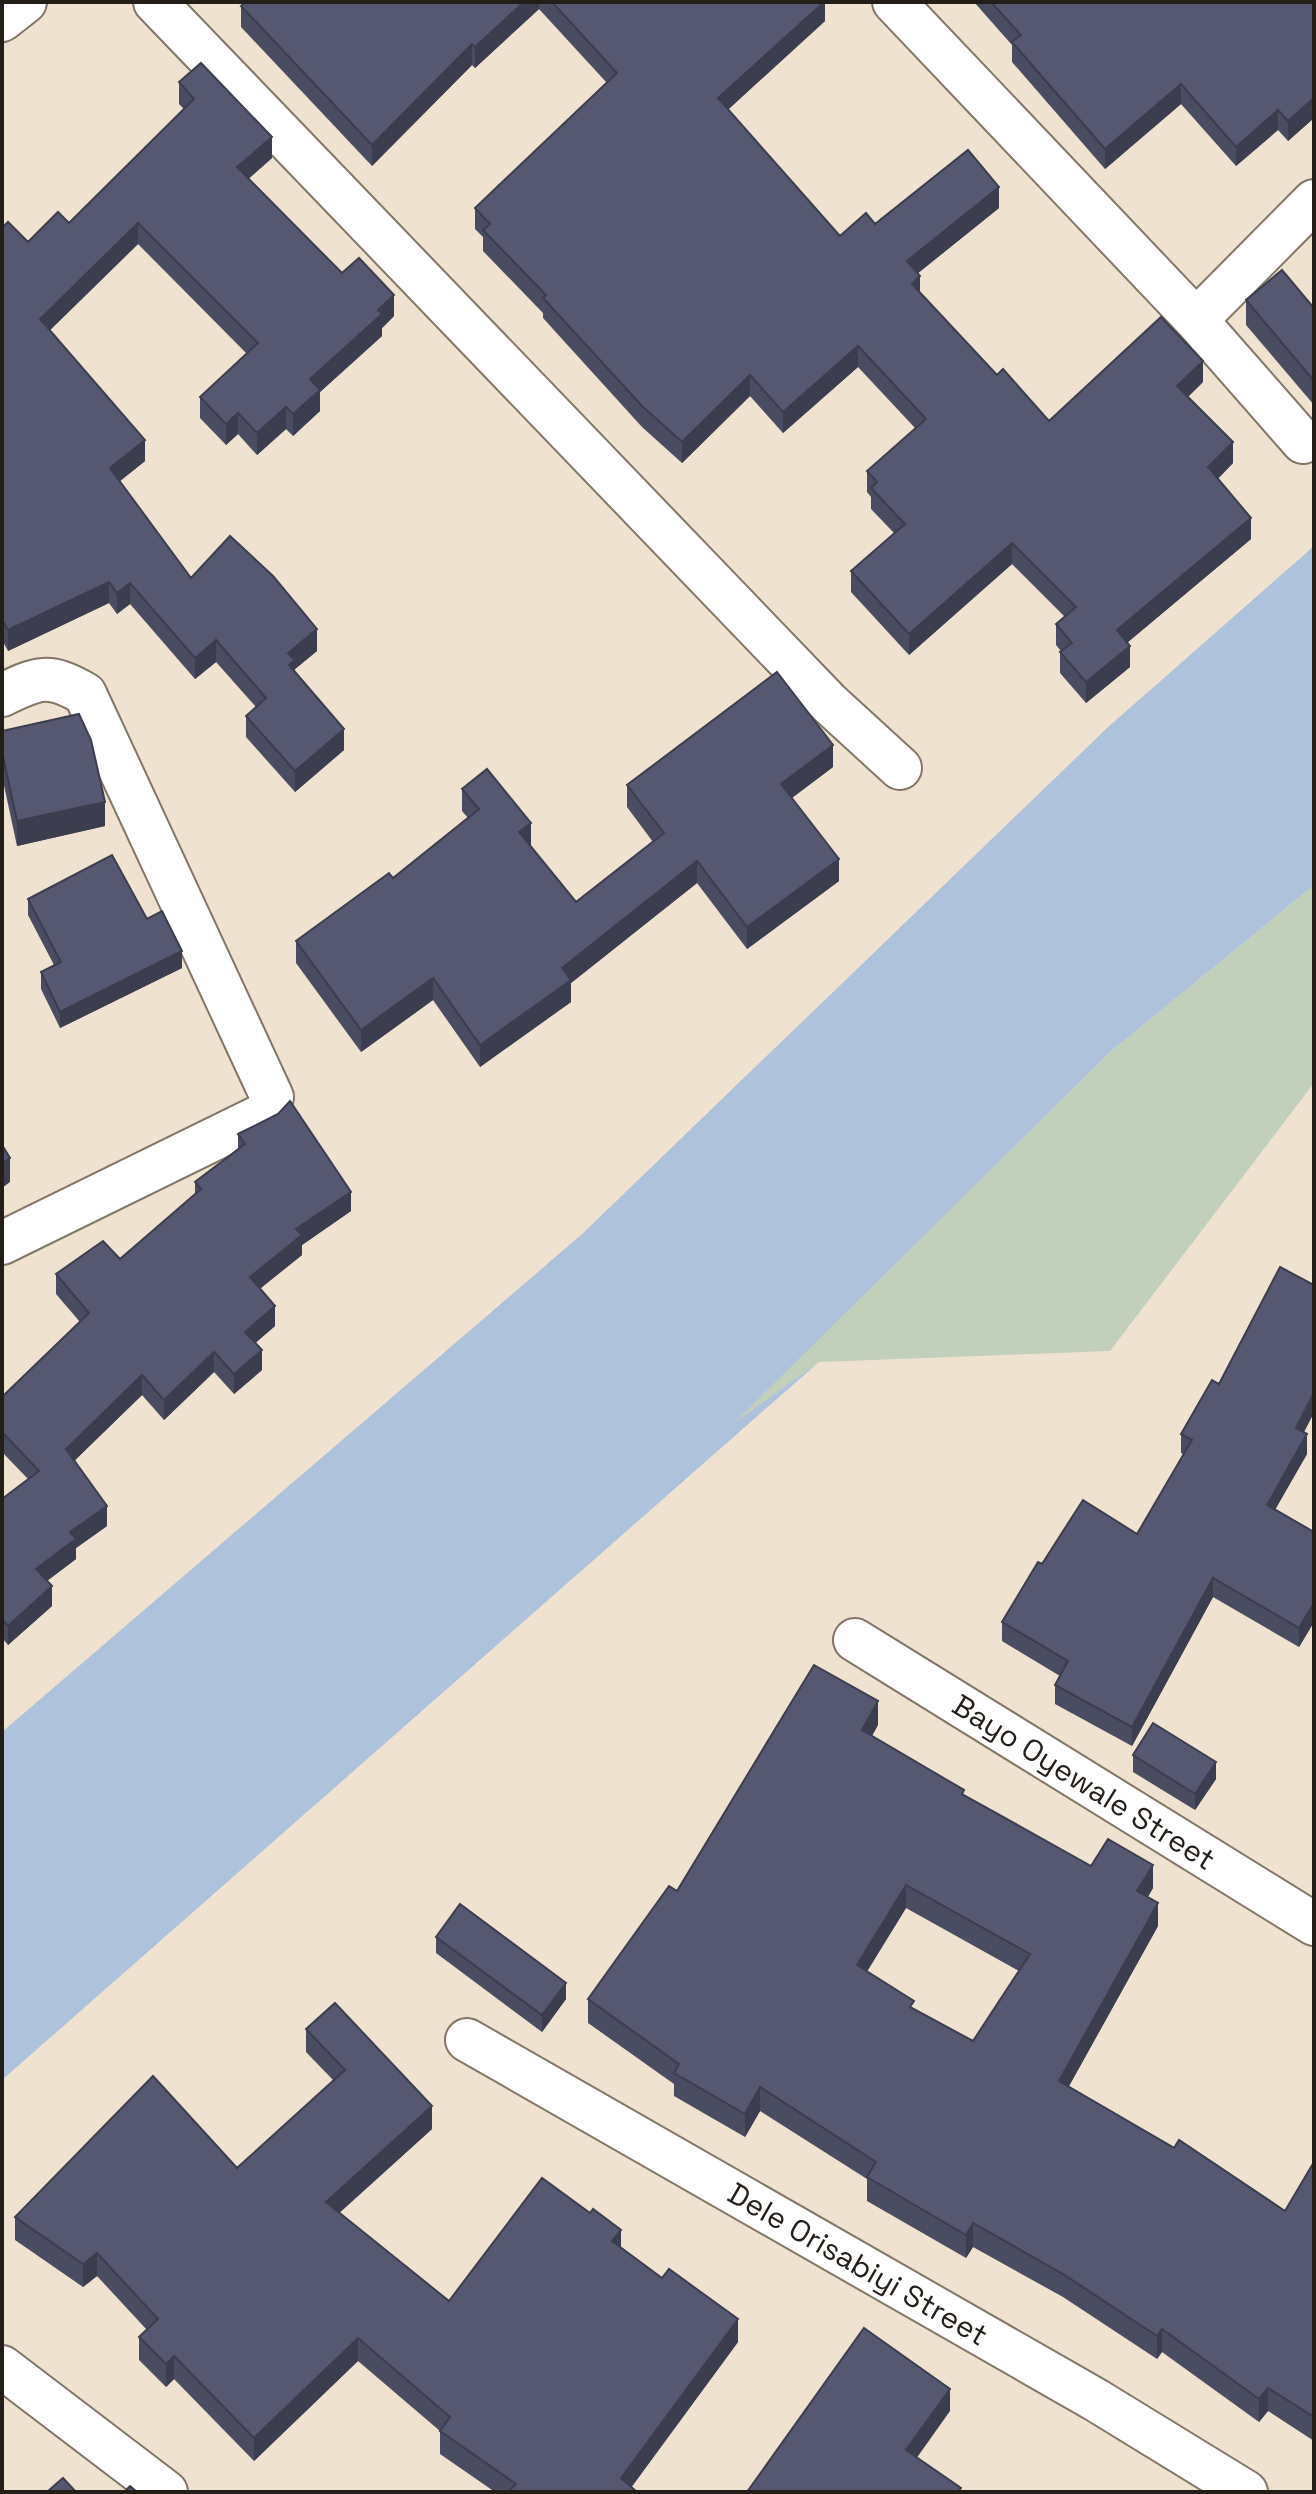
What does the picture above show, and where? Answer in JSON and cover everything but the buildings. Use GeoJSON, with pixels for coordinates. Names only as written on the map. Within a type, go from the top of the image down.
{"type":"FeatureCollection","features":[{"type":"Feature","properties":{"kind":"street"},"geometry":{"type":"LineString","coordinates":[[2,20],[25,2]]}},
{"type":"Feature","properties":{"kind":"street"},"geometry":{"type":"LineString","coordinates":[[155,2],[829,703],[900,768]]}},
{"type":"Feature","properties":{"kind":"street"},"geometry":{"type":"LineString","coordinates":[[894,2],[1196,320],[1303,442]]}},
{"type":"Feature","properties":{"kind":"street"},"geometry":{"type":"LineString","coordinates":[[1196,320],[1314,201]]}},
{"type":"Feature","properties":{"kind":"street"},"geometry":{"type":"LineString","coordinates":[[2,695],[29,682],[58,679],[85,694],[272,1097],[267,1113],[2,1243]]}},
{"type":"Feature","properties":{"kind":"street","name":"Bayo Oyewale Street"},"geometry":{"type":"LineString","coordinates":[[855,1640],[1314,1924]]}},
{"type":"Feature","properties":{"kind":"street","name":"Dele Orisabiyi Street"},"geometry":{"type":"LineString","coordinates":[[467,2040],[1096,2400],[1246,2492]]}},
{"type":"Feature","properties":{"kind":"street"},"geometry":{"type":"LineString","coordinates":[[2,2367],[166,2492]]}},
{"type":"Feature","properties":{"kind":"green space"},"geometry":{"type":"Polygon","coordinates":[[[1314,885],[1314,1083],[1110,1351],[819,1362],[728,1428],[1110,1052],[1314,885]]]}},
{"type":"Feature","properties":{"kind":"water"},"geometry":{"type":"Polygon","coordinates":[[[1314,546],[1314,885],[1110,1052],[734,1423],[819,1362],[2,2080],[2,1732],[581,1235],[1107,728],[1314,546]]]}}]}
